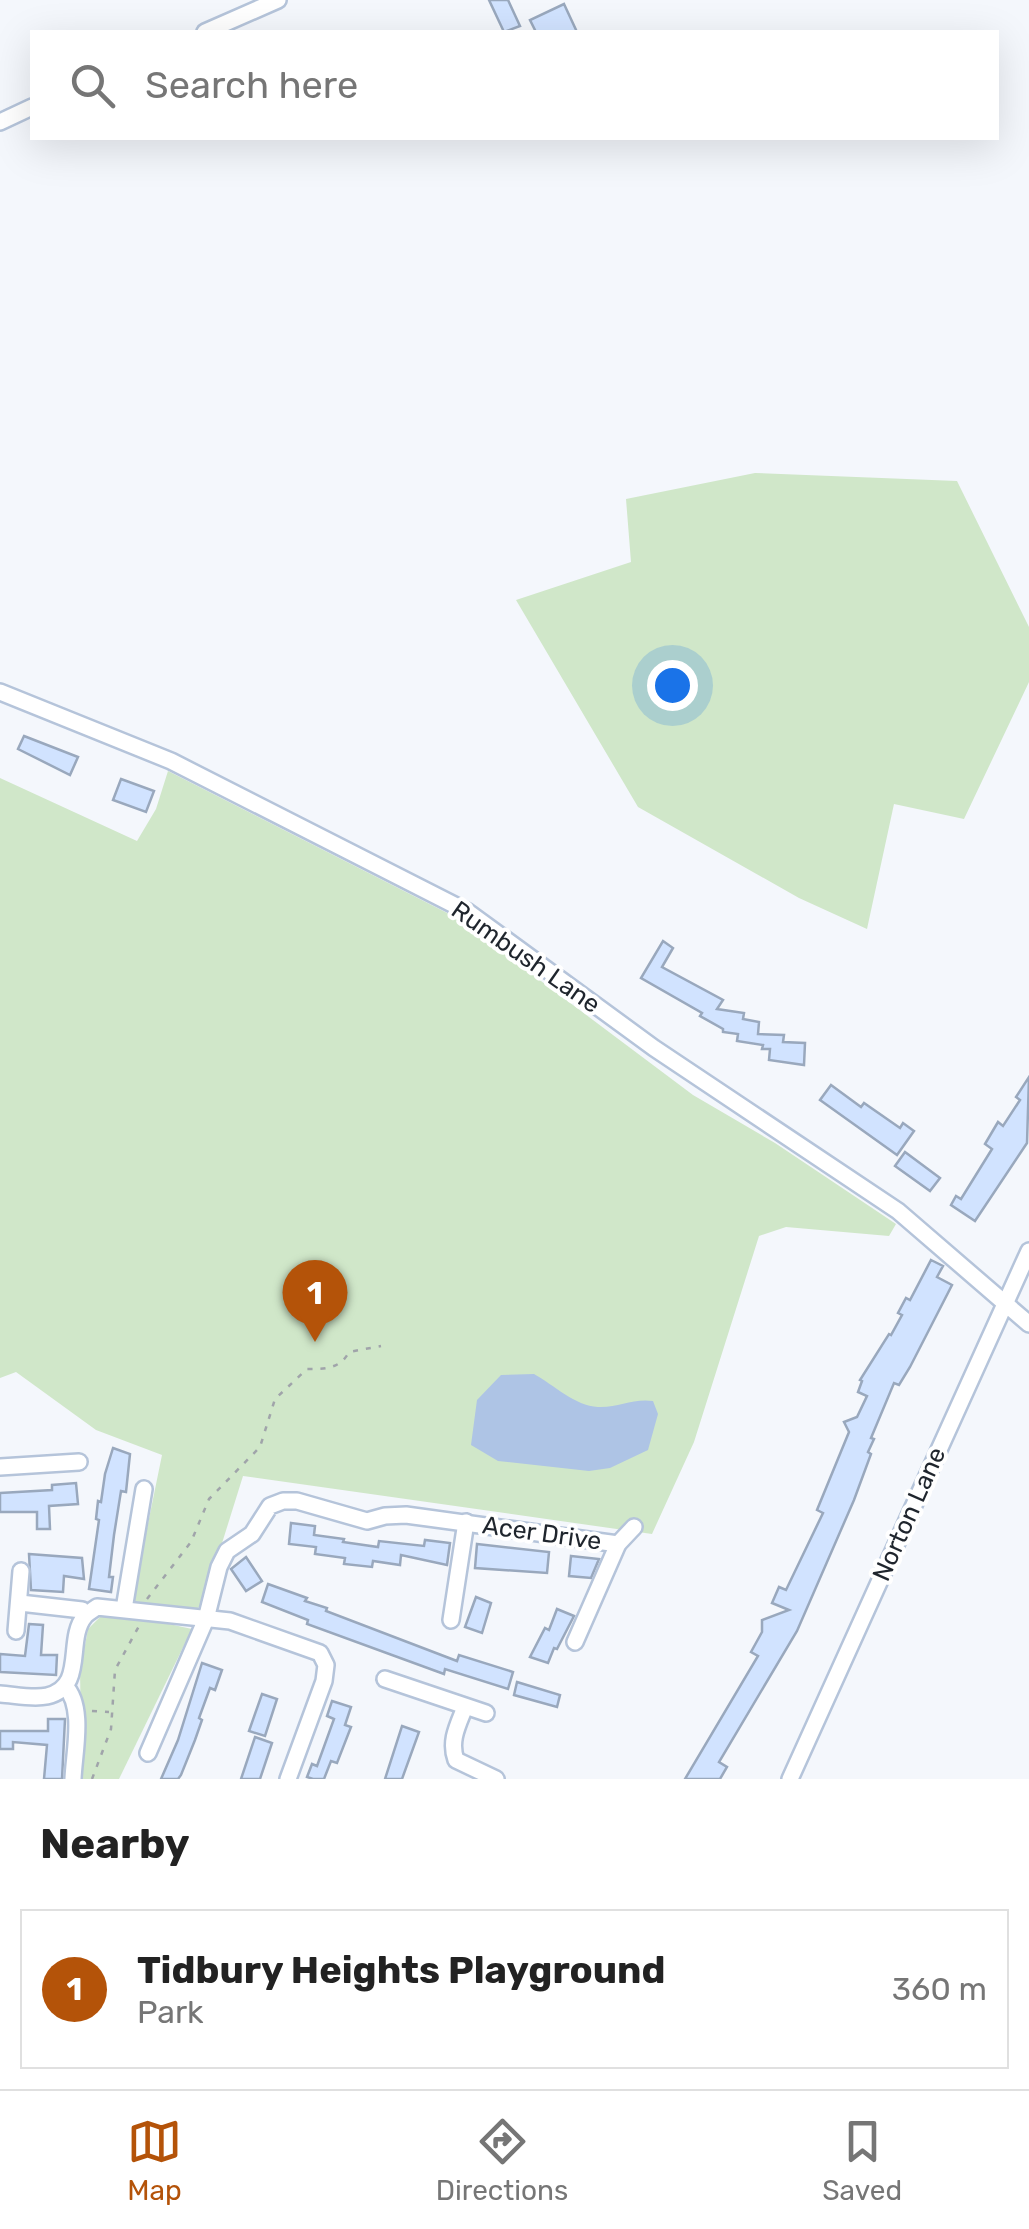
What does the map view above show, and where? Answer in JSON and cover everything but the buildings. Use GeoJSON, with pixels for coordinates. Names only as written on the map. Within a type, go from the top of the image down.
{"type":"FeatureCollection","features":[{"type":"Feature","properties":{"kind":"street"},"geometry":{"type":"LineString","coordinates":[[210,30],[278,0]]}},
{"type":"Feature","properties":{"kind":"street"},"geometry":{"type":"LineString","coordinates":[[0,122],[30,109]]}},
{"type":"Feature","properties":{"kind":"street","name":"Rumbush Lane"},"geometry":{"type":"LineString","coordinates":[[0,692],[171,761],[468,912],[654,1048],[898,1210],[1029,1324]]}},
{"type":"Feature","properties":{"kind":"street","name":"Norton Lane"},"geometry":{"type":"LineString","coordinates":[[790,1779],[1029,1250]]}},
{"type":"Feature","properties":{"kind":"street"},"geometry":{"type":"LineString","coordinates":[[0,1467],[79,1462]]}},
{"type":"Feature","properties":{"kind":"street"},"geometry":{"type":"LineString","coordinates":[[124,1609],[144,1490]]}},
{"type":"Feature","properties":{"kind":"street","name":"Acer Drive"},"geometry":{"type":"LineString","coordinates":[[206,1619],[227,1551],[252,1534],[270,1506],[283,1501],[297,1501],[367,1521],[406,1515],[618,1544]]}},
{"type":"Feature","properties":{"kind":"street","name":"Acer Drive"},"geometry":{"type":"LineString","coordinates":[[451,1620],[466,1522]]}},
{"type":"Feature","properties":{"kind":"street","name":"Acer Drive"},"geometry":{"type":"LineString","coordinates":[[576,1642],[618,1544],[634,1526]]}},
{"type":"Feature","properties":{"kind":"street"},"geometry":{"type":"LineString","coordinates":[[16,1631],[21,1570]]}},
{"type":"Feature","properties":{"kind":"street"},"geometry":{"type":"LineString","coordinates":[[20,1603],[82,1610],[85,1615]]}},
{"type":"Feature","properties":{"kind":"street"},"geometry":{"type":"LineString","coordinates":[[0,1694],[44,1697],[65,1686],[73,1670],[78,1629],[85,1615],[98,1606],[230,1621],[320,1653],[326,1666],[324,1682],[288,1779]]}},
{"type":"Feature","properties":{"kind":"street"},"geometry":{"type":"LineString","coordinates":[[148,1754],[206,1619]]}},
{"type":"Feature","properties":{"kind":"street"},"geometry":{"type":"LineString","coordinates":[[385,1679],[486,1713]]}},
{"type":"Feature","properties":{"kind":"street"},"geometry":{"type":"LineString","coordinates":[[65,1686],[71,1692],[76,1711],[73,1779]]}},
{"type":"Feature","properties":{"kind":"street"},"geometry":{"type":"LineString","coordinates":[[465,1707],[454,1738],[456,1760],[496,1779]]}},
{"type":"Feature","properties":{"kind":"path"},"geometry":{"type":"LineString","coordinates":[[92,1779],[111,1729],[115,1670],[145,1611],[148,1596],[190,1542],[209,1499],[260,1447],[274,1399],[307,1369],[328,1369],[344,1361],[349,1352],[381,1346]]}},
{"type":"Feature","properties":{"kind":"path"},"geometry":{"type":"LineString","coordinates":[[76,1711],[110,1712]]}},
{"type":"Feature","properties":{"kind":"green space"},"geometry":{"type":"Polygon","coordinates":[[[755,473],[957,481],[1029,627],[1029,682],[964,819],[894,804],[867,929],[799,898],[638,807],[516,600],[631,562],[626,499],[755,473]]]}},
{"type":"Feature","properties":{"kind":"green space"},"geometry":{"type":"Polygon","coordinates":[[[168,771],[457,918],[693,1095],[775,1143],[896,1224],[889,1236],[786,1227],[759,1236],[694,1442],[652,1534],[243,1476],[203,1604],[195,1610],[132,1602],[162,1455],[96,1430],[16,1372],[0,1378],[0,778],[137,841],[156,809],[168,771]]]}},
{"type":"Feature","properties":{"kind":"green space"},"geometry":{"type":"Polygon","coordinates":[[[100,1617],[137,1617],[192,1629],[119,1779],[82,1779],[80,1672],[88,1629],[100,1617]]]}},
{"type":"Feature","properties":{"kind":"water"},"geometry":{"type":"Polygon","coordinates":[[[534,1374],[589,1406],[653,1401],[658,1414],[648,1450],[610,1468],[589,1471],[498,1461],[471,1445],[477,1400],[501,1375],[534,1374]]]}},
{"type":"Feature","properties":{"kind":"place","name":"Tidbury Heights Playground"},"geometry":{"type":"Point","coordinates":[315,1342]}}]}
